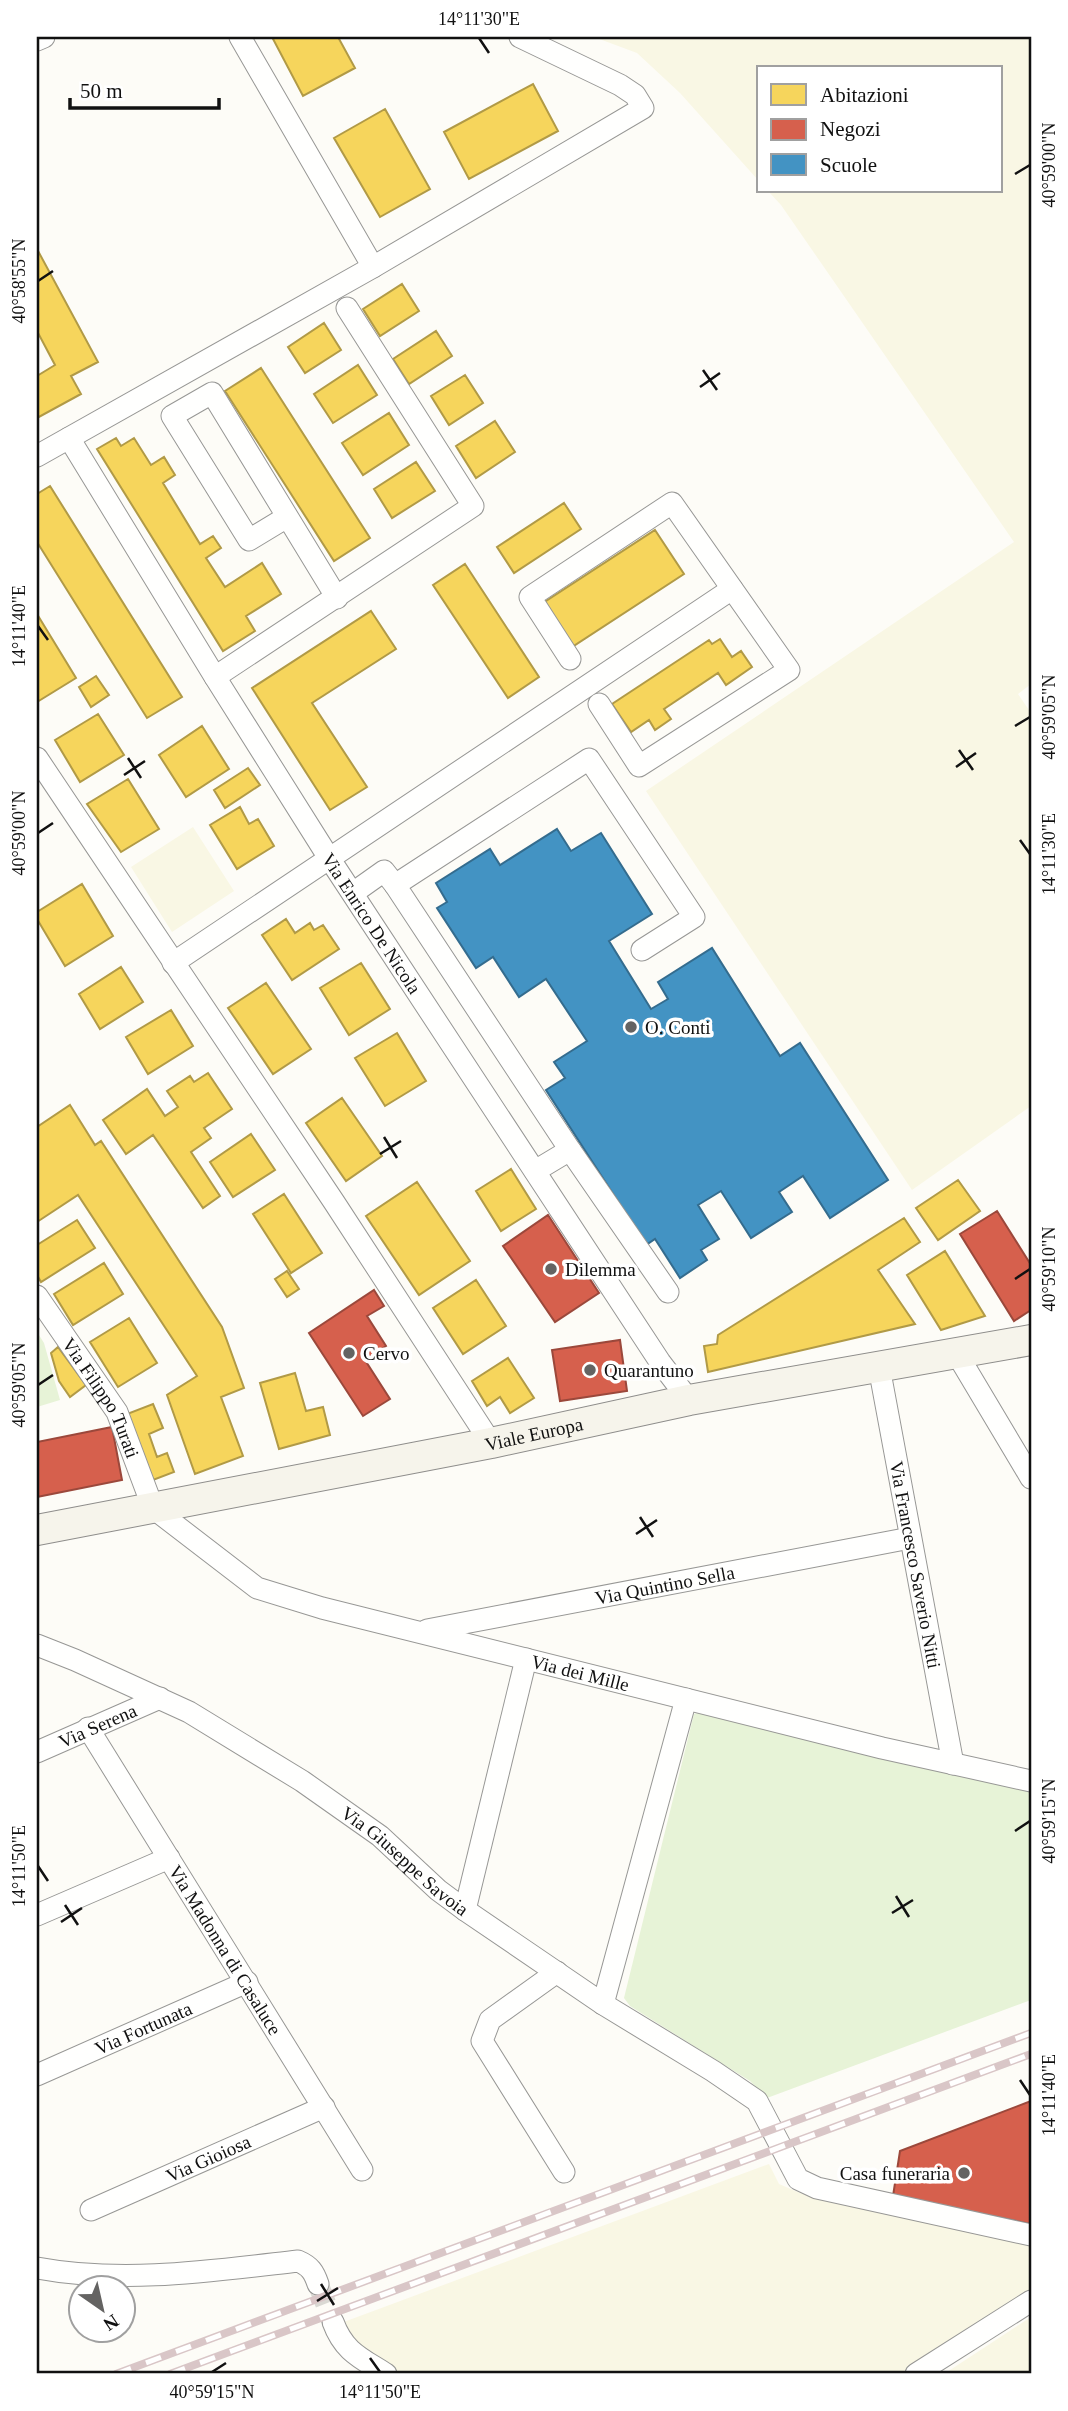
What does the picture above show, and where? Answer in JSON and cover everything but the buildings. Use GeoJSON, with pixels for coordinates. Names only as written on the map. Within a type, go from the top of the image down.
{"type":"FeatureCollection","features":[{"type":"Feature","properties":{"kind":"main road","name":"Viale Europa"},"geometry":{"type":"LineString","coordinates":[[37,1530],[491,1443],[689,1401],[1031,1340]]}},
{"type":"Feature","properties":{"kind":"street"},"geometry":{"type":"LineString","coordinates":[[37,40],[44,37]]}},
{"type":"Feature","properties":{"kind":"street"},"geometry":{"type":"LineString","coordinates":[[240,37],[373,267]]}},
{"type":"Feature","properties":{"kind":"street"},"geometry":{"type":"LineString","coordinates":[[37,456],[373,267],[642,108],[635,95],[620,85],[520,37]]}},
{"type":"Feature","properties":{"kind":"street"},"geometry":{"type":"LineString","coordinates":[[215,677],[473,506],[347,308]]}},
{"type":"Feature","properties":{"kind":"street"},"geometry":{"type":"LineString","coordinates":[[287,517],[249,540],[172,416],[212,393],[337,598]]}},
{"type":"Feature","properties":{"kind":"street","name":"Via Enrico De Nicola"},"geometry":{"type":"LineString","coordinates":[[69,438],[215,677],[330,858],[660,1362],[689,1401]]}},
{"type":"Feature","properties":{"kind":"street"},"geometry":{"type":"LineString","coordinates":[[570,659],[530,597],[672,503],[789,670],[639,766],[598,704]]}},
{"type":"Feature","properties":{"kind":"street"},"geometry":{"type":"LineString","coordinates":[[173,963],[732,589]]}},
{"type":"Feature","properties":{"kind":"street"},"geometry":{"type":"LineString","coordinates":[[37,758],[334,1202],[491,1443]]}},
{"type":"Feature","properties":{"kind":"street"},"geometry":{"type":"LineString","coordinates":[[395,885],[589,759],[694,917],[642,950]]}},
{"type":"Feature","properties":{"kind":"street"},"geometry":{"type":"LineString","coordinates":[[353,893],[384,871],[668,1292]]}},
{"type":"Feature","properties":{"kind":"street"},"geometry":{"type":"LineString","coordinates":[[535,1171],[570,1150]]}},
{"type":"Feature","properties":{"kind":"street","name":"Via Filippo Turati"},"geometry":{"type":"LineString","coordinates":[[37,1296],[117,1412],[153,1508]]}},
{"type":"Feature","properties":{"kind":"street"},"geometry":{"type":"LineString","coordinates":[[957,1354],[1031,1478]]}},
{"type":"Feature","properties":{"kind":"street","name":"Via Francesco Saverio Nitti"},"geometry":{"type":"LineString","coordinates":[[879,1367],[953,1764]]}},
{"type":"Feature","properties":{"kind":"street","name":"Via dei Mille"},"geometry":{"type":"LineString","coordinates":[[153,1508],[257,1588],[322,1608],[1031,1782]]}},
{"type":"Feature","properties":{"kind":"street","name":"Via Quintino Sella"},"geometry":{"type":"LineString","coordinates":[[418,1632],[910,1538]]}},
{"type":"Feature","properties":{"kind":"street","name":"Via Giuseppe Savoia"},"geometry":{"type":"LineString","coordinates":[[37,1645],[189,1712],[302,1781],[380,1836],[438,1890],[465,1910],[603,2004],[713,2070],[757,2101],[798,2179],[817,2188],[1031,2235]]}},
{"type":"Feature","properties":{"kind":"street"},"geometry":{"type":"LineString","coordinates":[[465,1910],[526,1659]]}},
{"type":"Feature","properties":{"kind":"street","name":"Via Serena"},"geometry":{"type":"LineString","coordinates":[[37,1752],[160,1698]]}},
{"type":"Feature","properties":{"kind":"street"},"geometry":{"type":"LineString","coordinates":[[603,2004],[686,1699]]}},
{"type":"Feature","properties":{"kind":"street","name":"Via Madonna di Casaluce"},"geometry":{"type":"LineString","coordinates":[[88,1728],[362,2170]]}},
{"type":"Feature","properties":{"kind":"street"},"geometry":{"type":"LineString","coordinates":[[37,1915],[169,1858]]}},
{"type":"Feature","properties":{"kind":"street"},"geometry":{"type":"LineString","coordinates":[[557,1972],[490,2020],[482,2041],[564,2172]]}},
{"type":"Feature","properties":{"kind":"street","name":"Via Fortunata"},"geometry":{"type":"LineString","coordinates":[[37,2075],[247,1982]]}},
{"type":"Feature","properties":{"kind":"street","name":"Via Gioiosa"},"geometry":{"type":"LineString","coordinates":[[91,2210],[324,2108]]}},
{"type":"Feature","properties":{"kind":"street"},"geometry":{"type":"LineString","coordinates":[[37,2268],[72,2275],[178,2275],[298,2261],[307,2265],[314,2273],[318,2284]]}},
{"type":"Feature","properties":{"kind":"street"},"geometry":{"type":"LineString","coordinates":[[916,2374],[1031,2301]]}},
{"type":"Feature","properties":{"kind":"street"},"geometry":{"type":"LineString","coordinates":[[334,2322],[339,2338],[347,2349],[386,2374]]}},
{"type":"Feature","properties":{"kind":"shaded area"},"geometry":{"type":"Polygon","coordinates":[[[594,37],[1031,37],[1031,684],[1018,694],[1031,713],[1031,1106],[912,1190],[646,791],[1014,542],[781,205],[769,192],[1002,192],[1002,66],[757,66],[757,179],[680,93],[637,53],[594,37]]]}},
{"type":"Feature","properties":{"kind":"shaded area"},"geometry":{"type":"Polygon","coordinates":[[[193,827],[234,891],[172,932],[131,867],[193,827]]]}},
{"type":"Feature","properties":{"kind":"shaded area"},"geometry":{"type":"Polygon","coordinates":[[[769,2164],[779,2184],[800,2193],[1031,2245],[1031,2293],[903,2374],[400,2374],[364,2352],[341,2323],[769,2164]]]}},
{"type":"Feature","properties":{"kind":"shaded area"},"geometry":{"type":"Polygon","coordinates":[[[1031,2317],[1031,2374],[944,2374],[1031,2317]]]}},
{"type":"Feature","properties":{"kind":"green space"},"geometry":{"type":"Polygon","coordinates":[[[37,1332],[44,1343],[60,1400],[37,1407],[37,1332]]]}},
{"type":"Feature","properties":{"kind":"green space"},"geometry":{"type":"Polygon","coordinates":[[[702,1712],[1031,1789],[1031,2000],[767,2098],[750,2081],[630,2006],[624,1998],[694,1714],[702,1712]]]}},
{"type":"Feature","properties":{"kind":"tunnel"},"geometry":{"type":"LineString","coordinates":[[318,2284],[333,2322]]}},
{"type":"Feature","properties":{"kind":"railway"},"geometry":{"type":"LineString","coordinates":[[116,2374],[1031,2033]]}},
{"type":"Feature","properties":{"kind":"railway"},"geometry":{"type":"LineString","coordinates":[[170,2374],[1031,2054]]}},
{"type":"Feature","properties":{"kind":"place","name":"O. Conti"},"geometry":{"type":"Point","coordinates":[631,1027]}},
{"type":"Feature","properties":{"kind":"place","name":"Dilemma"},"geometry":{"type":"Point","coordinates":[551,1269]}},
{"type":"Feature","properties":{"kind":"place","name":"Cervo"},"geometry":{"type":"Point","coordinates":[349,1353]}},
{"type":"Feature","properties":{"kind":"place","name":"Quarantuno"},"geometry":{"type":"Point","coordinates":[590,1370]}},
{"type":"Feature","properties":{"kind":"place","name":"Casa funeraria"},"geometry":{"type":"Point","coordinates":[964,2173]}}]}
